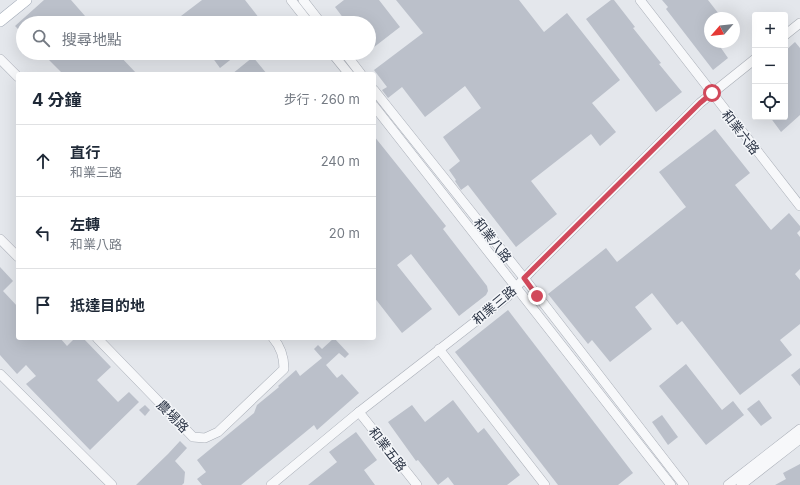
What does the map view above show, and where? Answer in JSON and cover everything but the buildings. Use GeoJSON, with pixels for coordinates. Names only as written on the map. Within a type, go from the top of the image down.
{"type":"FeatureCollection","features":[{"type":"Feature","properties":{"kind":"main road"},"geometry":{"type":"LineString","coordinates":[[0,21],[26,0]]}},
{"type":"Feature","properties":{"kind":"street"},"geometry":{"type":"LineString","coordinates":[[291,0],[303,3],[315,16]]}},
{"type":"Feature","properties":{"kind":"street","name":"和業六路"},"geometry":{"type":"LineString","coordinates":[[640,0],[800,206]]}},
{"type":"Feature","properties":{"kind":"street"},"geometry":{"type":"LineString","coordinates":[[303,3],[307,16]]}},
{"type":"Feature","properties":{"kind":"street"},"geometry":{"type":"LineString","coordinates":[[788,33],[800,23]]}},
{"type":"Feature","properties":{"kind":"street"},"geometry":{"type":"LineString","coordinates":[[0,59],[16,75]]}},
{"type":"Feature","properties":{"kind":"street"},"geometry":{"type":"LineString","coordinates":[[338,60],[347,72]]}},
{"type":"Feature","properties":{"kind":"street"},"geometry":{"type":"LineString","coordinates":[[350,60],[359,72]]}},
{"type":"Feature","properties":{"kind":"street","name":"和業三路"},"geometry":{"type":"LineString","coordinates":[[272,485],[359,412],[507,297],[524,278],[700,103],[752,60]]}},
{"type":"Feature","properties":{"kind":"street","name":"和業八路"},"geometry":{"type":"LineString","coordinates":[[376,93],[524,278],[684,485]]}},
{"type":"Feature","properties":{"kind":"street","name":"和業八路"},"geometry":{"type":"LineString","coordinates":[[376,109],[672,485]]}},
{"type":"Feature","properties":{"kind":"street"},"geometry":{"type":"LineString","coordinates":[[0,239],[16,255]]}},
{"type":"Feature","properties":{"kind":"street","name":"農場路"},"geometry":{"type":"LineString","coordinates":[[99,340],[193,437],[205,438],[218,432],[284,369],[284,359],[278,343],[275,340]]}},
{"type":"Feature","properties":{"kind":"street"},"geometry":{"type":"LineString","coordinates":[[439,349],[545,485]]}},
{"type":"Feature","properties":{"kind":"street"},"geometry":{"type":"LineString","coordinates":[[0,374],[112,485]]}},
{"type":"Feature","properties":{"kind":"street","name":"和業五路"},"geometry":{"type":"LineString","coordinates":[[359,412],[417,485]]}},
{"type":"Feature","properties":{"kind":"street"},"geometry":{"type":"LineString","coordinates":[[728,485],[800,429]]}},
{"type":"Feature","properties":{"kind":"street"},"geometry":{"type":"LineString","coordinates":[[741,485],[800,439]]}},
{"type":"Feature","properties":{"kind":"route"},"geometry":{"type":"LineString","coordinates":[[537,296],[524,278],[700,103],[712,93]]}}]}
